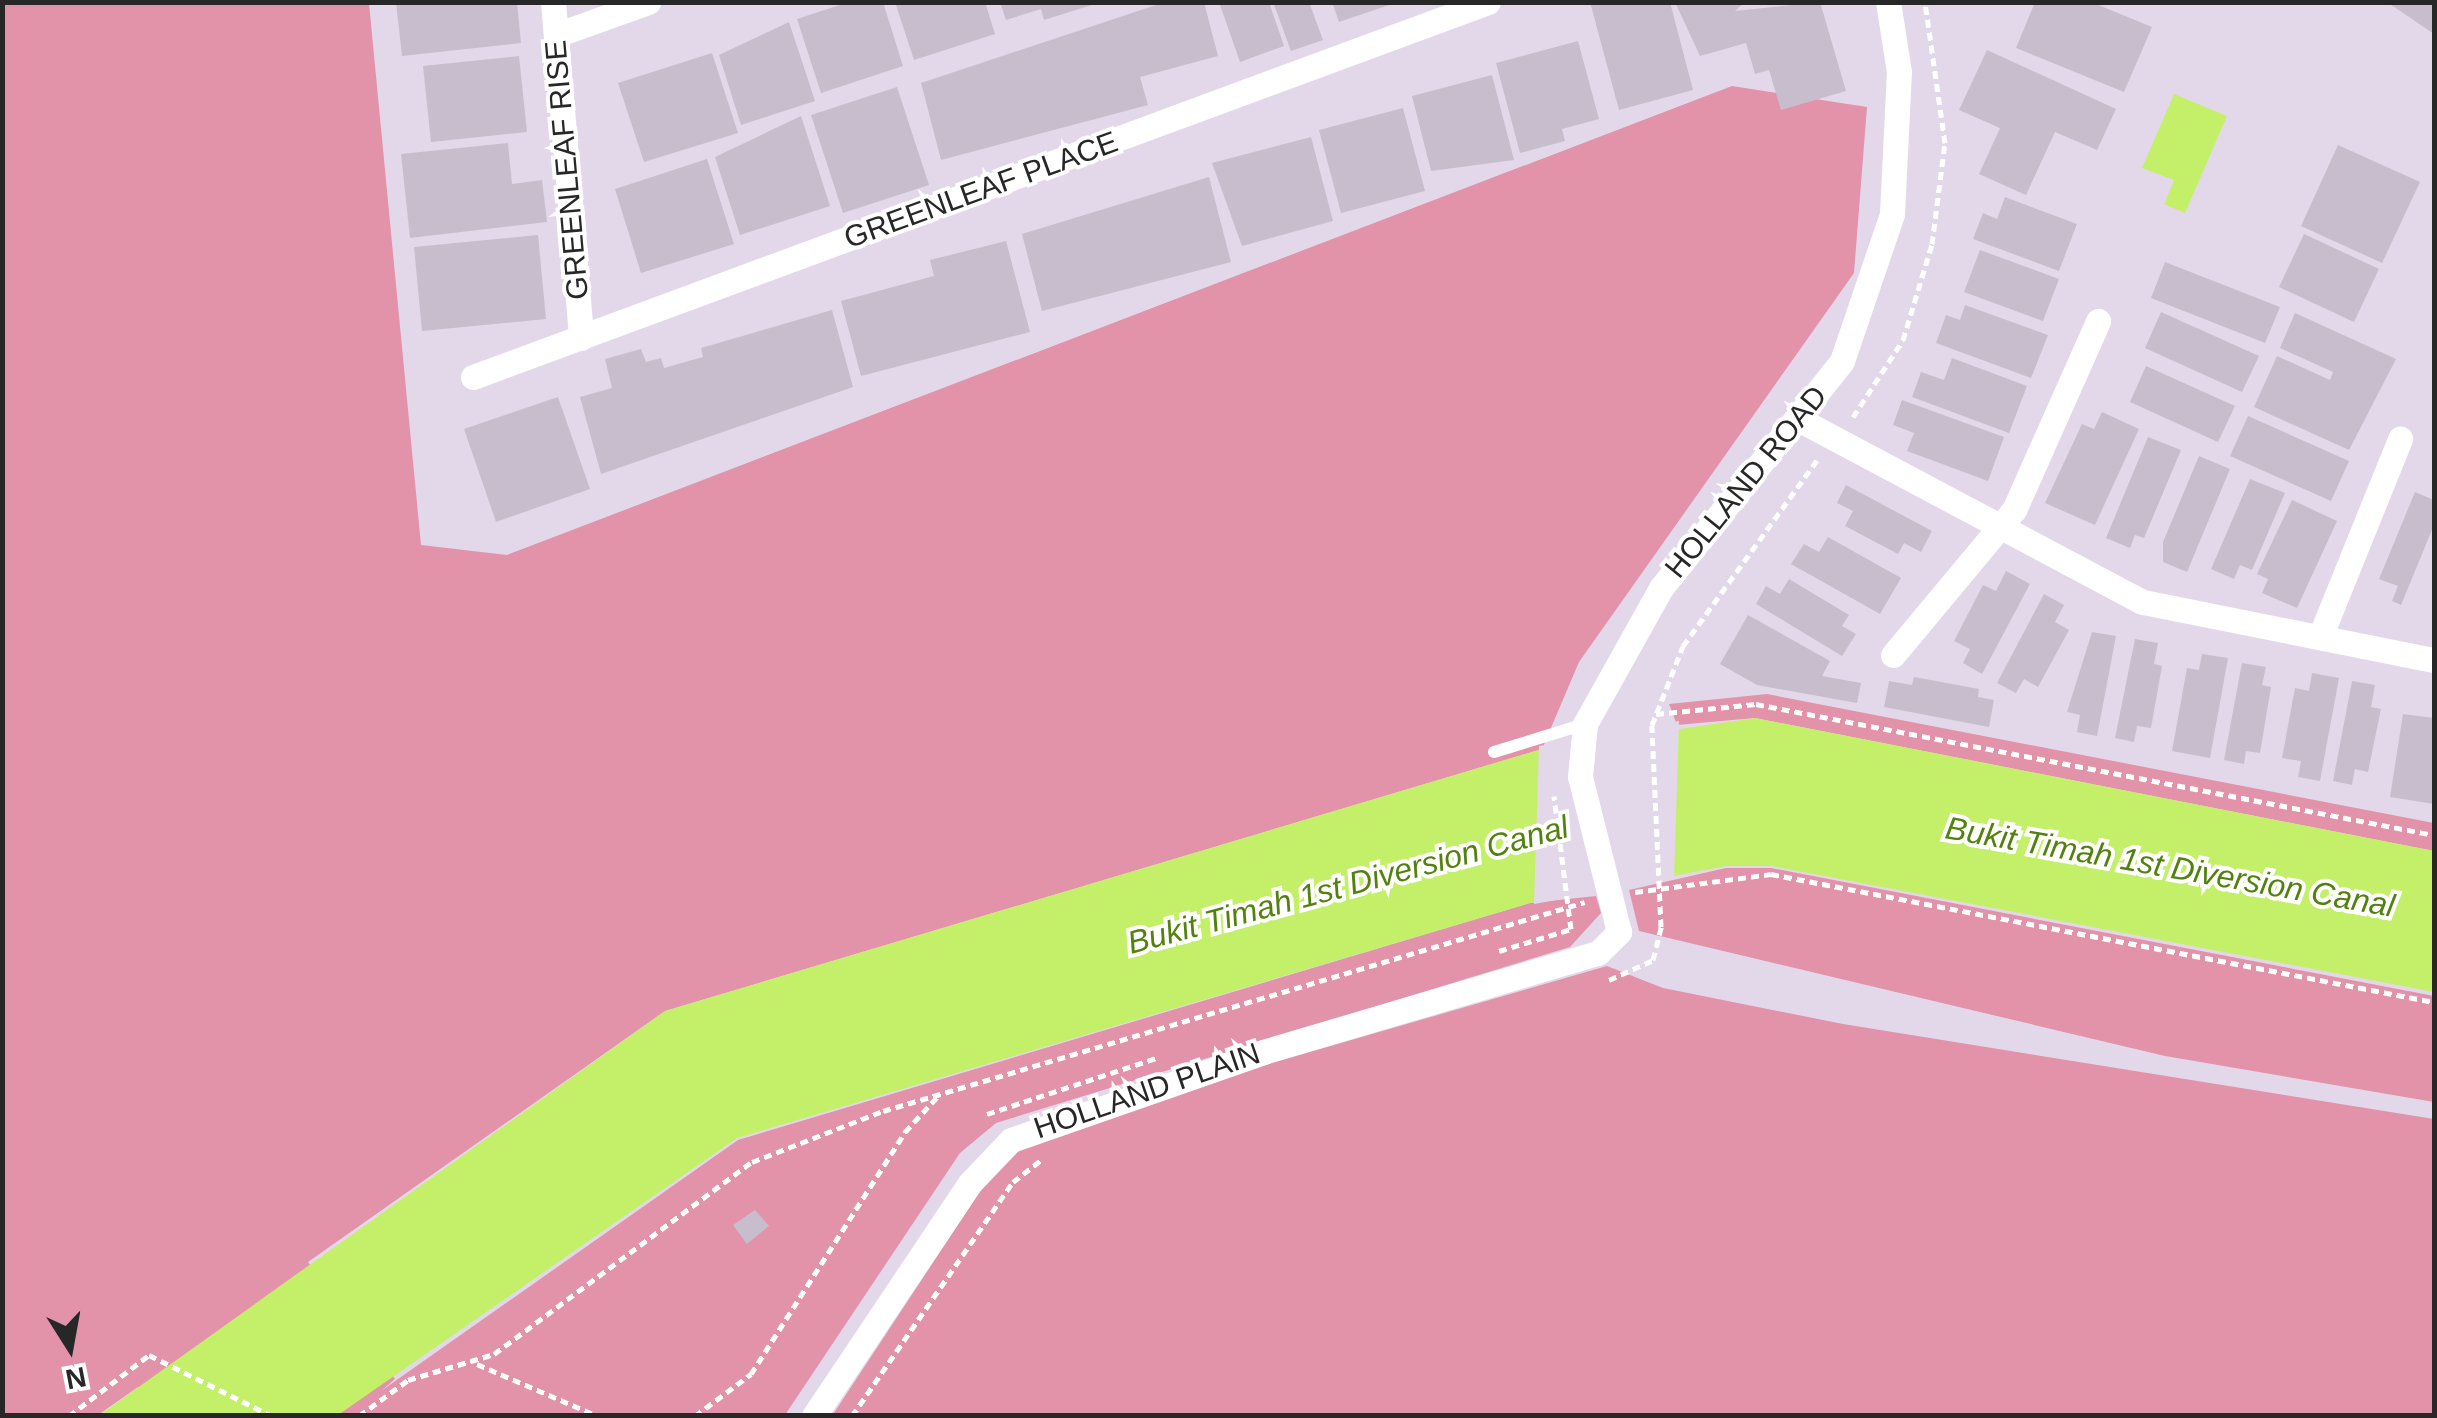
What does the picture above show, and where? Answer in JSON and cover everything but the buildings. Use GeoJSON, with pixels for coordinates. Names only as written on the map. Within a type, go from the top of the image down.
{"type":"FeatureCollection","features":[{"type":"Feature","properties":{"kind":"street","name":"GREENLEAF RISE"},"geometry":{"type":"LineString","coordinates":[[554,2],[581,338]]}},
{"type":"Feature","properties":{"kind":"street"},"geometry":{"type":"LineString","coordinates":[[556,35],[648,2]]}},
{"type":"Feature","properties":{"kind":"street","name":"GREENLEAF PLACE"},"geometry":{"type":"LineString","coordinates":[[473,378],[1488,2]]}},
{"type":"Feature","properties":{"kind":"street","name":"HOLLAND ROAD"},"geometry":{"type":"LineString","coordinates":[[1583,731],[1660,588],[1800,420],[1842,361],[1892,214],[1899,72],[1888,2]]}},
{"type":"Feature","properties":{"kind":"street"},"geometry":{"type":"LineString","coordinates":[[1893,654],[2000,526],[2098,321]]}},
{"type":"Feature","properties":{"kind":"street"},"geometry":{"type":"LineString","coordinates":[[1800,420],[2143,602],[2434,660]]}},
{"type":"Feature","properties":{"kind":"street"},"geometry":{"type":"LineString","coordinates":[[2320,637],[2400,439]]}},
{"type":"Feature","properties":{"kind":"street","name":"HOLLAND PLAIN"},"geometry":{"type":"LineString","coordinates":[[814,1416],[970,1183],[1011,1140],[1609,946],[1620,917],[1580,777],[1583,731]]}},
{"type":"Feature","properties":{"kind":"lane"},"geometry":{"type":"LineString","coordinates":[[1494,752],[1583,731]]}},
{"type":"Feature","properties":{"kind":"path"},"geometry":{"type":"LineString","coordinates":[[1656,714],[1756,704],[2434,835]]}},
{"type":"Feature","properties":{"kind":"path"},"geometry":{"type":"LineString","coordinates":[[1588,987],[1653,960],[1658,882],[1652,725]]}},
{"type":"Feature","properties":{"kind":"path"},"geometry":{"type":"LineString","coordinates":[[1556,776],[1571,929]]}},
{"type":"Feature","properties":{"kind":"path"},"geometry":{"type":"LineString","coordinates":[[695,1416],[751,1374],[905,1132],[940,1094]]}},
{"type":"Feature","properties":{"kind":"path"},"geometry":{"type":"LineString","coordinates":[[852,1416],[1013,1182],[1056,1151]]}},
{"type":"Feature","properties":{"kind":"path"},"geometry":{"type":"LineString","coordinates":[[69,1416],[136,1357],[164,1361],[272,1416]]}},
{"type":"Feature","properties":{"kind":"path"},"geometry":{"type":"LineString","coordinates":[[477,1364],[598,1416]]}},
{"type":"Feature","properties":{"kind":"shaded area"},"geometry":{"type":"Polygon","coordinates":[[[3,3],[369,3],[421,545],[507,555],[1732,86],[1867,107],[1854,273],[1579,662],[1542,749],[665,1011],[308,1262],[395,1379],[381,1391],[738,1140],[1530,903],[1596,896],[1601,913],[1570,947],[996,1123],[960,1153],[785,1415],[158,1416],[138,1387],[98,1415],[3,1416],[3,3]]]}},
{"type":"Feature","properties":{"kind":"shaded area"},"geometry":{"type":"Polygon","coordinates":[[[1767,694],[2434,823],[2434,851],[1755,718],[1677,725],[1669,704],[1767,694]]]}},
{"type":"Feature","properties":{"kind":"shaded area"},"geometry":{"type":"Polygon","coordinates":[[[1726,868],[1771,868],[2434,996],[2434,1102],[2165,1056],[1639,931],[1629,890],[1726,868]]]}},
{"type":"Feature","properties":{"kind":"shaded area"},"geometry":{"type":"Polygon","coordinates":[[[1607,966],[1663,988],[1843,1024],[2434,1119],[2434,1415],[832,1416],[988,1179],[1037,1131],[1607,966]]]}},
{"type":"Feature","properties":{"kind":"water"},"geometry":{"type":"Polygon","coordinates":[[[2174,94],[2227,116],[2185,213],[2164,204],[2174,180],[2142,168],[2174,94]]]}},
{"type":"Feature","properties":{"kind":"water","name":"Bukit Timah 1st Diversion Canal"},"geometry":{"type":"Polygon","coordinates":[[[1755,718],[2434,851],[2434,992],[1772,866],[1726,866],[1530,903],[737,1138],[338,1415],[98,1416],[665,1011],[1542,749],[1755,718]]]}},
{"type":"Feature","properties":{"kind":"pier"},"geometry":{"type":"Polygon","coordinates":[[[1679,721],[1674,879],[1534,904],[1539,746],[1679,721]]]}}]}
